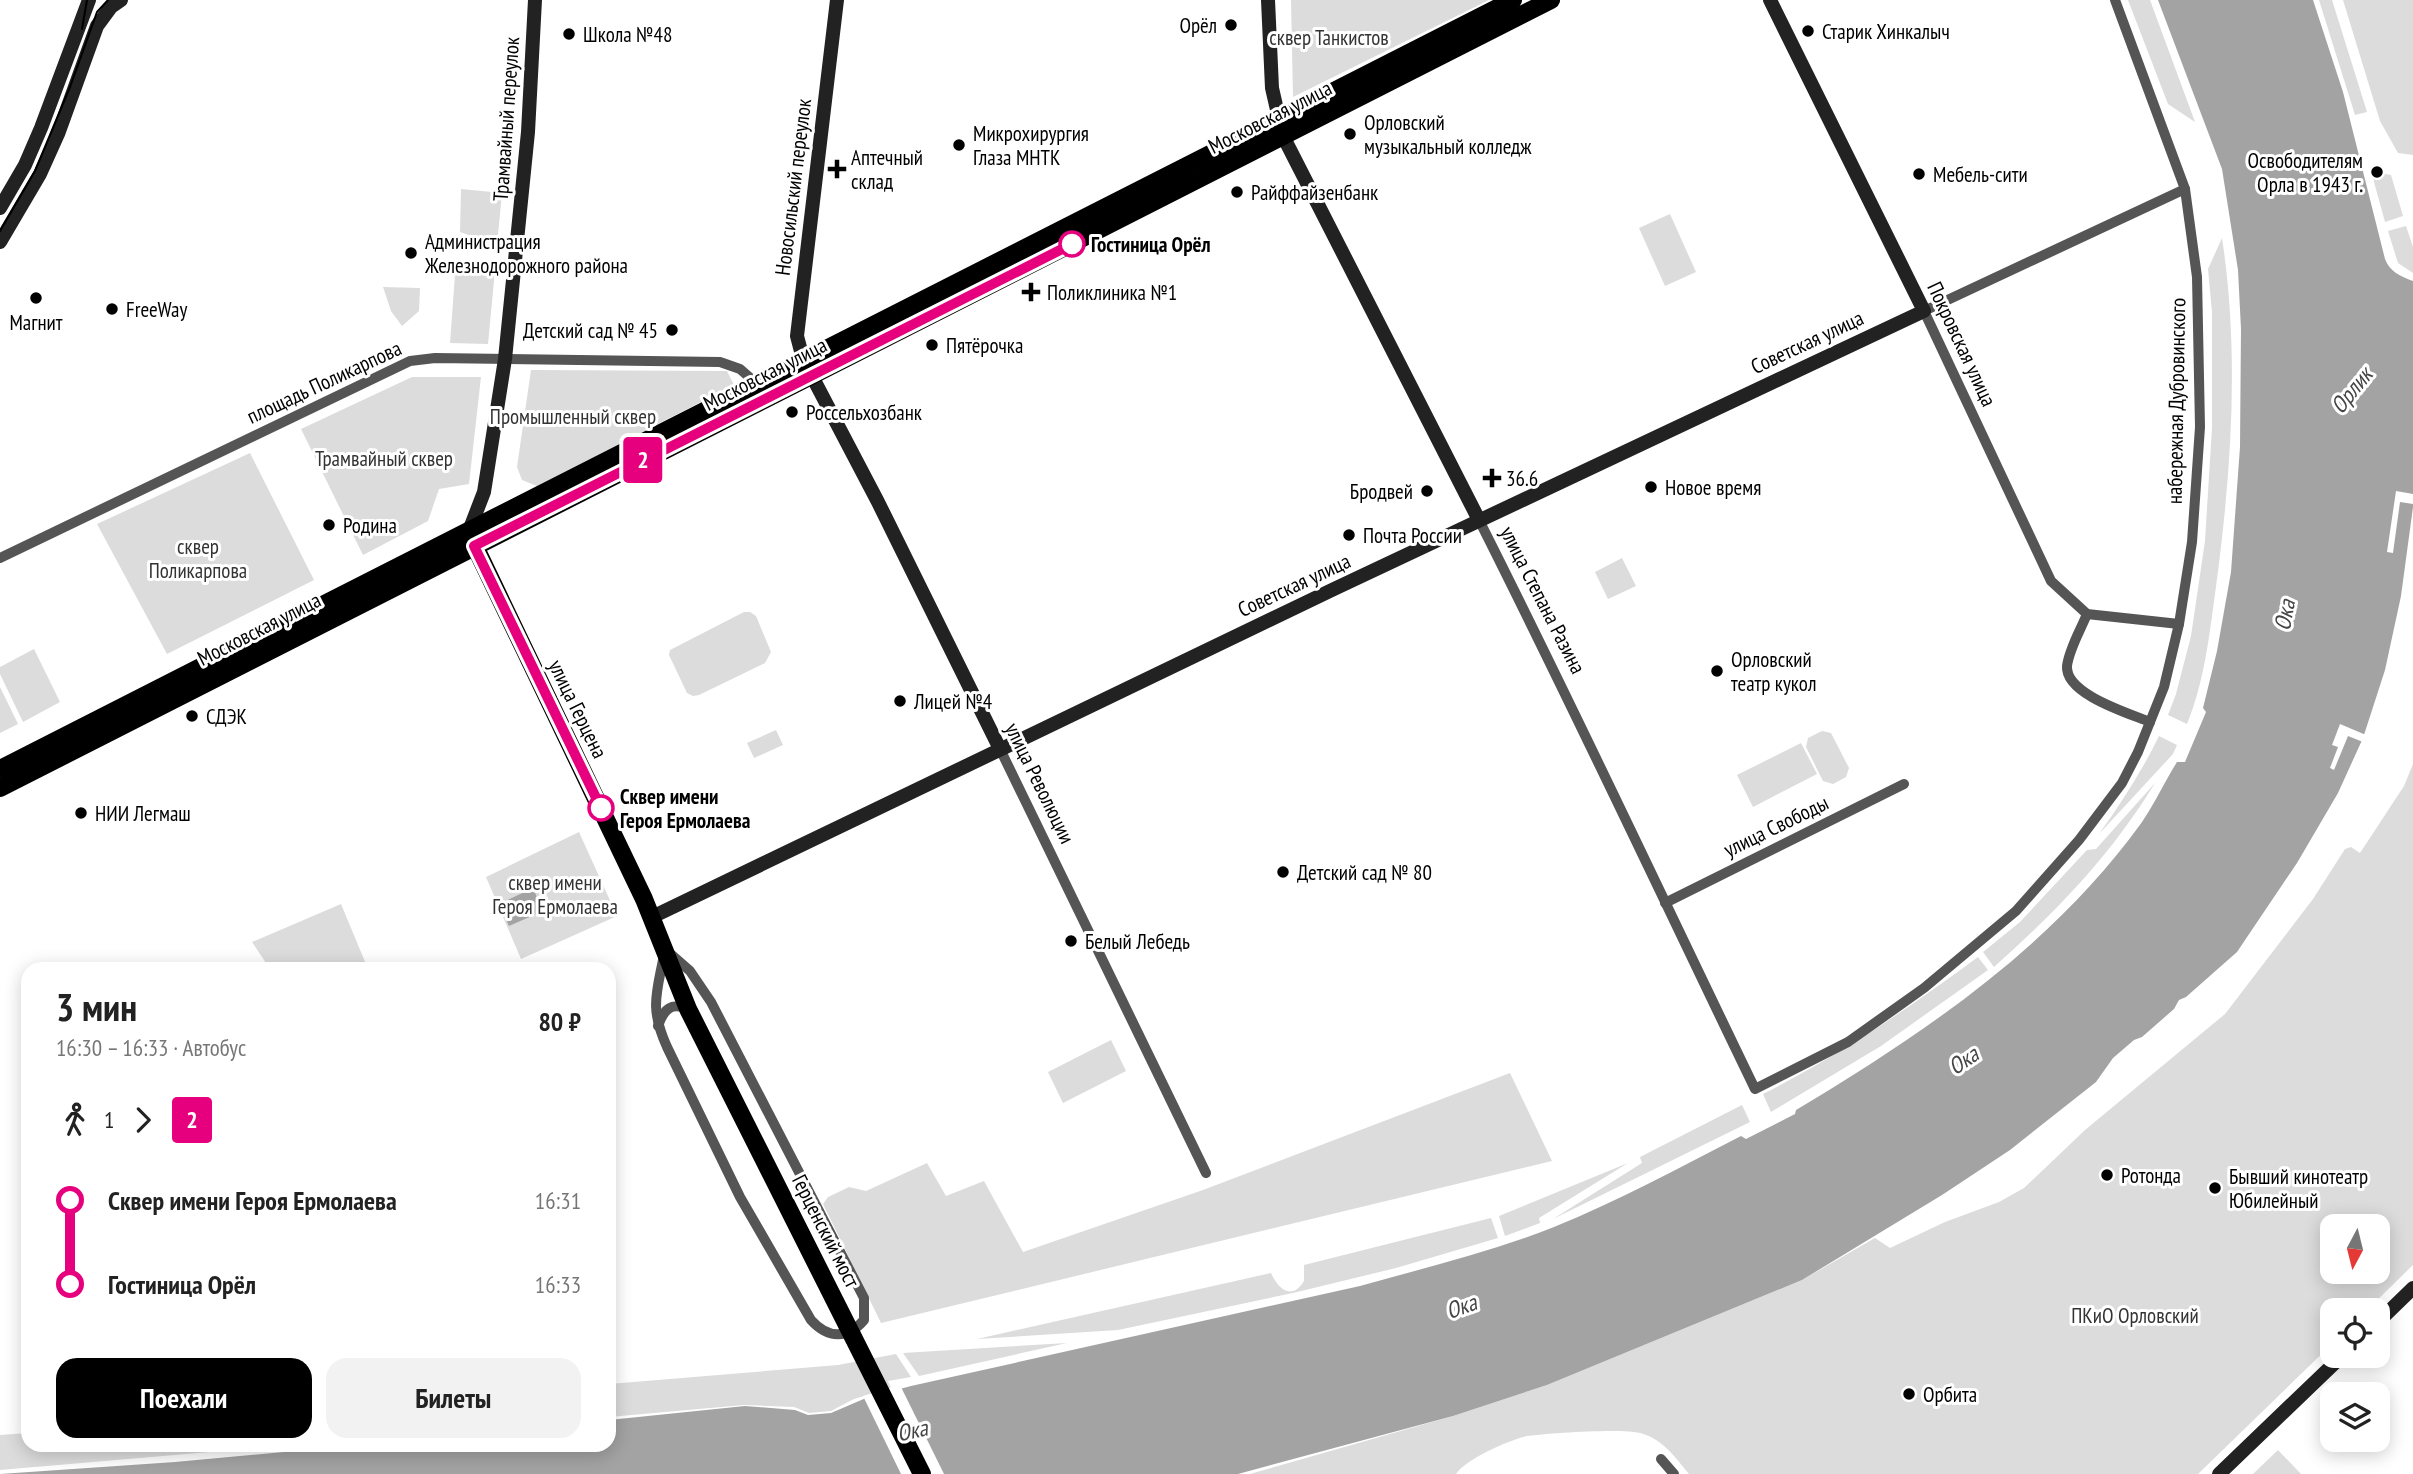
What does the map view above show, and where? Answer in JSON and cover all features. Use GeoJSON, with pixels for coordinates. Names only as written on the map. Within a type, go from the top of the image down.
{"type":"FeatureCollection","features":[{"type":"Feature","properties":{"kind":"main road","name":"Московская улица"},"geometry":{"type":"LineString","coordinates":[[0,769],[812,376],[1281,128],[1513,0]]}},
{"type":"Feature","properties":{"kind":"main road","name":"Московская улица"},"geometry":{"type":"LineString","coordinates":[[0,788],[471,539],[803,359],[1551,0]]}},
{"type":"Feature","properties":{"kind":"main road","name":"улица Герцена"},"geometry":{"type":"LineString","coordinates":[[471,539],[652,917],[690,1013]]}},
{"type":"Feature","properties":{"kind":"main road","name":"Герценский мост"},"geometry":{"type":"LineString","coordinates":[[690,1013],[922,1474]]}},
{"type":"Feature","properties":{"kind":"street"},"geometry":{"type":"LineString","coordinates":[[91,0],[97,26]]}},
{"type":"Feature","properties":{"kind":"street"},"geometry":{"type":"LineString","coordinates":[[0,208],[25,165],[91,0]]}},
{"type":"Feature","properties":{"kind":"street"},"geometry":{"type":"LineString","coordinates":[[0,242],[40,174],[58,134],[97,26],[104,14],[121,0]]}},
{"type":"Feature","properties":{"kind":"street","name":"Трамвайный переулок"},"geometry":{"type":"LineString","coordinates":[[471,539],[484,492],[505,359],[528,132],[535,0]]}},
{"type":"Feature","properties":{"kind":"street","name":"Новосильский переулок"},"geometry":{"type":"LineString","coordinates":[[812,376],[803,359],[797,336],[798,316],[837,0]]}},
{"type":"Feature","properties":{"kind":"street","name":"улица Степана Разина"},"geometry":{"type":"LineString","coordinates":[[1268,0],[1272,88],[1281,128],[1576,713],[1755,1088]]}},
{"type":"Feature","properties":{"kind":"street","name":"Покровская улица"},"geometry":{"type":"LineString","coordinates":[[1770,0],[1924,311],[2051,581],[2087,614]]}},
{"type":"Feature","properties":{"kind":"street","name":"набережная Дубровинского"},"geometry":{"type":"LineString","coordinates":[[1755,1088],[1849,1042],[1975,948],[2016,911],[2078,840],[2122,783],[2138,752],[2164,687],[2179,624],[2192,542],[2200,428],[2197,277],[2185,189],[2115,0]]}},
{"type":"Feature","properties":{"kind":"street","name":"Советская улица"},"geometry":{"type":"LineString","coordinates":[[652,917],[1479,520],[2185,189]]}},
{"type":"Feature","properties":{"kind":"street","name":"площадь Поликарпова"},"geometry":{"type":"LineString","coordinates":[[0,558],[410,361],[435,358],[731,364],[756,383]]}},
{"type":"Feature","properties":{"kind":"street","name":"улица Революции"},"geometry":{"type":"LineString","coordinates":[[812,376],[878,502],[1206,1173]]}},
{"type":"Feature","properties":{"kind":"street"},"geometry":{"type":"LineString","coordinates":[[2150,722],[2088,694],[2071,681],[2067,671],[2068,661],[2087,614],[2140,622],[2179,624]]}},
{"type":"Feature","properties":{"kind":"street","name":"улица Свободы"},"geometry":{"type":"LineString","coordinates":[[1665,903],[1904,784]]}},
{"type":"Feature","properties":{"kind":"street"},"geometry":{"type":"LineString","coordinates":[[665,948],[690,971],[711,1002],[864,1298],[864,1320],[850,1332],[842,1335],[825,1333],[811,1320],[740,1197],[658,1026],[655,996],[665,948]]}},
{"type":"Feature","properties":{"kind":"street"},"geometry":{"type":"LineString","coordinates":[[658,1026],[669,1007],[674,1005],[690,1013]]}},
{"type":"Feature","properties":{"kind":"street"},"geometry":{"type":"LineString","coordinates":[[2390,1311],[2413,1289]]}},
{"type":"Feature","properties":{"kind":"street"},"geometry":{"type":"LineString","coordinates":[[2219,1474],[2329,1368]]}},
{"type":"Feature","properties":{"kind":"street"},"geometry":{"type":"LineString","coordinates":[[1661,1459],[1674,1474]]}},
{"type":"Feature","properties":{"kind":"green space","name":"сквер Танкистов"},"geometry":{"type":"Polygon","coordinates":[[[1291,0],[1489,0],[1293,97],[1291,0]]]}},
{"type":"Feature","properties":{"kind":"green space"},"geometry":{"type":"Polygon","coordinates":[[[2128,0],[2150,0],[2195,122],[2168,104],[2128,0]]]}},
{"type":"Feature","properties":{"kind":"green space"},"geometry":{"type":"Polygon","coordinates":[[[2319,0],[2332,0],[2367,112],[2355,115],[2319,0]]]}},
{"type":"Feature","properties":{"kind":"green space"},"geometry":{"type":"Polygon","coordinates":[[[2343,0],[2413,0],[2413,155],[2398,153],[2380,121],[2343,0]]]}},
{"type":"Feature","properties":{"kind":"green space"},"geometry":{"type":"Polygon","coordinates":[[[2371,171],[2391,175],[2403,216],[2385,222],[2371,171]]]}},
{"type":"Feature","properties":{"kind":"green space"},"geometry":{"type":"Polygon","coordinates":[[[461,189],[502,193],[497,245],[460,232],[461,189]]]}},
{"type":"Feature","properties":{"kind":"green space"},"geometry":{"type":"Polygon","coordinates":[[[1670,214],[1696,272],[1665,286],[1639,228],[1670,214]]]}},
{"type":"Feature","properties":{"kind":"green space"},"geometry":{"type":"Polygon","coordinates":[[[2406,226],[2413,247],[2413,273],[2398,263],[2388,231],[2406,226]]]}},
{"type":"Feature","properties":{"kind":"green space"},"geometry":{"type":"Polygon","coordinates":[[[2222,238],[2231,327],[2229,461],[2221,550],[2208,644],[2198,693],[2187,724],[2168,715],[2191,636],[2205,541],[2212,428],[2212,312],[2208,269],[2222,238]]]}},
{"type":"Feature","properties":{"kind":"green space"},"geometry":{"type":"Polygon","coordinates":[[[495,270],[488,344],[450,343],[455,275],[495,270]]]}},
{"type":"Feature","properties":{"kind":"green space"},"geometry":{"type":"Polygon","coordinates":[[[383,287],[420,288],[419,311],[402,326],[391,311],[383,287]]]}},
{"type":"Feature","properties":{"kind":"green space","name":"Промышленный сквер"},"geometry":{"type":"Polygon","coordinates":[[[531,370],[727,371],[734,385],[537,486],[522,480],[517,467],[531,370]]]}},
{"type":"Feature","properties":{"kind":"green space","name":"Трамвайный сквер"},"geometry":{"type":"Polygon","coordinates":[[[412,377],[481,377],[469,484],[439,489],[428,521],[363,555],[301,429],[412,377]]]}},
{"type":"Feature","properties":{"kind":"green space","name":"сквер Поликарпова"},"geometry":{"type":"Polygon","coordinates":[[[250,453],[314,580],[167,654],[97,524],[250,453]]]}},
{"type":"Feature","properties":{"kind":"green space"},"geometry":{"type":"Polygon","coordinates":[[[1622,558],[1636,586],[1608,599],[1595,572],[1622,558]]]}},
{"type":"Feature","properties":{"kind":"green space"},"geometry":{"type":"Polygon","coordinates":[[[744,612],[756,616],[771,652],[765,663],[699,695],[687,693],[669,655],[670,650],[744,612]]]}},
{"type":"Feature","properties":{"kind":"green space"},"geometry":{"type":"Polygon","coordinates":[[[34,649],[60,702],[23,722],[0,674],[0,667],[34,649]]]}},
{"type":"Feature","properties":{"kind":"green space"},"geometry":{"type":"Polygon","coordinates":[[[0,687],[18,724],[0,733],[0,687]]]}},
{"type":"Feature","properties":{"kind":"green space"},"geometry":{"type":"Polygon","coordinates":[[[776,730],[783,745],[754,758],[747,743],[776,730]]]}},
{"type":"Feature","properties":{"kind":"green space"},"geometry":{"type":"Polygon","coordinates":[[[1822,731],[1831,733],[1849,768],[1846,777],[1833,784],[1823,781],[1806,747],[1808,738],[1822,731]]]}},
{"type":"Feature","properties":{"kind":"green space"},"geometry":{"type":"Polygon","coordinates":[[[2159,736],[2177,745],[2173,754],[2099,834],[2146,762],[2159,736]]]}},
{"type":"Feature","properties":{"kind":"green space"},"geometry":{"type":"Polygon","coordinates":[[[1801,743],[1817,774],[1753,807],[1737,775],[1801,743]]]}},
{"type":"Feature","properties":{"kind":"green space","name":"ПКиО Орловский"},"geometry":{"type":"Polygon","coordinates":[[[2413,764],[2413,1265],[2379,1298],[2320,1298],[2320,1356],[2198,1474],[1689,1474],[1668,1449],[1655,1440],[1640,1433],[1618,1431],[1527,1436],[1488,1451],[1469,1462],[1456,1474],[1250,1474],[1453,1416],[1547,1385],[1802,1280],[1875,1238],[1890,1248],[1945,1222],[1999,1202],[2024,1188],[2085,1130],[2225,1014],[2313,899],[2345,849],[2351,847],[2360,853],[2404,786],[2413,764]]]}},
{"type":"Feature","properties":{"kind":"green space"},"geometry":{"type":"Polygon","coordinates":[[[2155,783],[2120,834],[2082,881],[2040,925],[1994,967],[1983,952],[2020,922],[2087,850],[2096,849],[2155,783]]]}},
{"type":"Feature","properties":{"kind":"green space","name":"сквер имени Героя Ермолаева"},"geometry":{"type":"Polygon","coordinates":[[[579,832],[617,916],[521,959],[486,877],[579,832]]]}},
{"type":"Feature","properties":{"kind":"green space"},"geometry":{"type":"Polygon","coordinates":[[[341,904],[365,962],[265,962],[252,942],[341,904]]]}},
{"type":"Feature","properties":{"kind":"green space"},"geometry":{"type":"Polygon","coordinates":[[[1978,957],[1988,970],[1881,1046],[1771,1112],[1763,1094],[1873,1030],[1978,957]]]}},
{"type":"Feature","properties":{"kind":"green space"},"geometry":{"type":"Polygon","coordinates":[[[1111,1040],[1126,1071],[1063,1103],[1048,1072],[1111,1040]]]}},
{"type":"Feature","properties":{"kind":"green space"},"geometry":{"type":"Polygon","coordinates":[[[1510,1073],[1552,1161],[881,1323],[823,1204],[828,1197],[849,1187],[866,1191],[927,1163],[946,1196],[984,1181],[1023,1252],[1203,1190],[1510,1073]]]}},
{"type":"Feature","properties":{"kind":"green space"},"geometry":{"type":"Polygon","coordinates":[[[1742,1105],[1750,1122],[1553,1219],[1642,1163],[1640,1157],[1742,1105]]]}},
{"type":"Feature","properties":{"kind":"green space"},"geometry":{"type":"Polygon","coordinates":[[[1628,1163],[1539,1218],[1540,1223],[1505,1236],[1499,1216],[1628,1163]]]}},
{"type":"Feature","properties":{"kind":"green space"},"geometry":{"type":"Polygon","coordinates":[[[1491,1218],[1498,1238],[1396,1268],[1293,1293],[1118,1330],[977,1339],[1271,1273],[1281,1288],[1295,1290],[1304,1281],[1304,1265],[1491,1218]]]}},
{"type":"Feature","properties":{"kind":"green space"},"geometry":{"type":"Polygon","coordinates":[[[1067,1343],[919,1376],[903,1353],[1067,1343]]]}},
{"type":"Feature","properties":{"kind":"green space"},"geometry":{"type":"Polygon","coordinates":[[[896,1354],[911,1377],[888,1381],[891,1388],[854,1399],[831,1411],[809,1413],[794,1407],[744,1405],[616,1416],[616,1383],[838,1365],[896,1354]]]}},
{"type":"Feature","properties":{"kind":"green space"},"geometry":{"type":"Polygon","coordinates":[[[21,1434],[21,1452],[209,1452],[0,1470],[0,1435],[21,1434]]]}},
{"type":"Feature","properties":{"kind":"green space"},"geometry":{"type":"Polygon","coordinates":[[[2278,1450],[2301,1474],[2253,1474],[2278,1450]]]}},
{"type":"Feature","properties":{"kind":"water"},"geometry":{"type":"Polygon","coordinates":[[[2158,0],[2313,0],[2343,92],[2385,259],[2393,270],[2413,281],[2413,507],[2401,596],[2385,670],[2363,738],[2338,793],[2297,863],[2237,952],[2186,997],[2179,1000],[2174,1009],[2142,1037],[2134,1040],[2113,1058],[2096,1082],[2010,1150],[1942,1195],[1802,1280],[1547,1385],[1453,1416],[1238,1474],[0,1474],[284,1452],[616,1452],[616,1419],[745,1406],[795,1410],[808,1415],[831,1413],[866,1398],[911,1386],[1360,1286],[1506,1244],[1602,1206],[1741,1136],[1746,1139],[1795,1114],[1796,1110],[1939,1017],[2028,947],[2107,867],[2142,822],[2177,762],[2185,762],[2206,712],[2203,708],[2217,651],[2231,572],[2240,447],[2241,329],[2238,270],[2222,169],[2158,0]]]}},
{"type":"Feature","properties":{"kind":"water"},"geometry":{"type":"Polygon","coordinates":[[[533,888],[543,911],[509,926],[499,904],[533,888]]]}},
{"type":"Feature","properties":{"kind":"pier"},"geometry":{"type":"Polygon","coordinates":[[[2396,491],[2413,494],[2413,504],[2400,502],[2393,553],[2387,552],[2396,491]]]}},
{"type":"Feature","properties":{"kind":"pier"},"geometry":{"type":"Polygon","coordinates":[[[2340,724],[2366,735],[2363,742],[2348,736],[2334,770],[2330,768],[2338,747],[2332,745],[2340,724]]]}},
{"type":"Feature","properties":{"kind":"pier"},"geometry":{"type":"Polygon","coordinates":[[[900,1385],[944,1474],[901,1474],[863,1396],[900,1385]]]}},
{"type":"Feature","properties":{"kind":"tram line"},"geometry":{"type":"LineString","coordinates":[[82,29],[87,0]]}},
{"type":"Feature","properties":{"kind":"tram line"},"geometry":{"type":"LineString","coordinates":[[0,231],[35,171],[97,12],[108,0]]}},
{"type":"Feature","properties":{"kind":"bus line","name":"2"},"geometry":{"type":"LineString","coordinates":[[601,808],[474,546],[1072,244]]}},
{"type":"Feature","properties":{"kind":"place","name":"Орёл"},"geometry":{"type":"Point","coordinates":[1231,25]}},
{"type":"Feature","properties":{"kind":"place","name":"Старик Хинкалыч"},"geometry":{"type":"Point","coordinates":[1808,31]}},
{"type":"Feature","properties":{"kind":"place","name":"Школа №48"},"geometry":{"type":"Point","coordinates":[569,34]}},
{"type":"Feature","properties":{"kind":"place","name":"Орловский музыкальный колледж"},"geometry":{"type":"Point","coordinates":[1350,134]}},
{"type":"Feature","properties":{"kind":"place","name":"Микрохирургия Глаза МНТК"},"geometry":{"type":"Point","coordinates":[959,145]}},
{"type":"Feature","properties":{"kind":"place","name":"Аптечный склад"},"geometry":{"type":"Point","coordinates":[837,169]}},
{"type":"Feature","properties":{"kind":"place","name":"Освободителям Орла в 1943 г."},"geometry":{"type":"Point","coordinates":[2377,172]}},
{"type":"Feature","properties":{"kind":"place","name":"Мебель-сити"},"geometry":{"type":"Point","coordinates":[1919,174]}},
{"type":"Feature","properties":{"kind":"place","name":"Райффайзенбанк"},"geometry":{"type":"Point","coordinates":[1237,192]}},
{"type":"Feature","properties":{"kind":"place","name":"Гостиница Орёл"},"geometry":{"type":"Point","coordinates":[1072,244]}},
{"type":"Feature","properties":{"kind":"place","name":"Администрация Железнодорожного района"},"geometry":{"type":"Point","coordinates":[411,253]}},
{"type":"Feature","properties":{"kind":"place","name":"Поликлиника №1"},"geometry":{"type":"Point","coordinates":[1031,292]}},
{"type":"Feature","properties":{"kind":"place","name":"Магнит"},"geometry":{"type":"Point","coordinates":[36,298]}},
{"type":"Feature","properties":{"kind":"place","name":"FreeWay"},"geometry":{"type":"Point","coordinates":[112,309]}},
{"type":"Feature","properties":{"kind":"place","name":"Детский сад № 45"},"geometry":{"type":"Point","coordinates":[672,330]}},
{"type":"Feature","properties":{"kind":"place","name":"Пятёрочка"},"geometry":{"type":"Point","coordinates":[932,345]}},
{"type":"Feature","properties":{"kind":"place","name":"Россельхозбанк"},"geometry":{"type":"Point","coordinates":[792,412]}},
{"type":"Feature","properties":{"kind":"place","name":"36.6"},"geometry":{"type":"Point","coordinates":[1492,478]}},
{"type":"Feature","properties":{"kind":"place","name":"Новое время"},"geometry":{"type":"Point","coordinates":[1651,487]}},
{"type":"Feature","properties":{"kind":"place","name":"Бродвей"},"geometry":{"type":"Point","coordinates":[1427,491]}},
{"type":"Feature","properties":{"kind":"place","name":"Родина"},"geometry":{"type":"Point","coordinates":[329,525]}},
{"type":"Feature","properties":{"kind":"place","name":"Почта России"},"geometry":{"type":"Point","coordinates":[1349,535]}},
{"type":"Feature","properties":{"kind":"place","name":"Орловский театр кукол"},"geometry":{"type":"Point","coordinates":[1717,671]}},
{"type":"Feature","properties":{"kind":"place","name":"Лицей №4"},"geometry":{"type":"Point","coordinates":[900,701]}},
{"type":"Feature","properties":{"kind":"place","name":"СДЭК"},"geometry":{"type":"Point","coordinates":[192,716]}},
{"type":"Feature","properties":{"kind":"place","name":"Сквер имени Героя Ермолаева"},"geometry":{"type":"Point","coordinates":[601,808]}},
{"type":"Feature","properties":{"kind":"place","name":"НИИ Легмаш"},"geometry":{"type":"Point","coordinates":[81,813]}},
{"type":"Feature","properties":{"kind":"place","name":"Детский сад № 80"},"geometry":{"type":"Point","coordinates":[1283,872]}},
{"type":"Feature","properties":{"kind":"place","name":"Белый Лебедь"},"geometry":{"type":"Point","coordinates":[1071,941]}},
{"type":"Feature","properties":{"kind":"place","name":"Ротонда"},"geometry":{"type":"Point","coordinates":[2107,1175]}},
{"type":"Feature","properties":{"kind":"place","name":"Бывший кинотеатр Юбилейный"},"geometry":{"type":"Point","coordinates":[2215,1188]}},
{"type":"Feature","properties":{"kind":"place","name":"Орбита"},"geometry":{"type":"Point","coordinates":[1909,1394]}},
{"type":"Feature","properties":{"kind":"water label","name":"Орлик"},"geometry":{"type":"Point","coordinates":[2351,390]}},
{"type":"Feature","properties":{"kind":"water label","name":"Ока"},"geometry":{"type":"Point","coordinates":[2284,615]}},
{"type":"Feature","properties":{"kind":"water label","name":"Ока"},"geometry":{"type":"Point","coordinates":[1963,1060]}},
{"type":"Feature","properties":{"kind":"water label","name":"Ока"},"geometry":{"type":"Point","coordinates":[1461,1306]}},
{"type":"Feature","properties":{"kind":"water label","name":"Ока"},"geometry":{"type":"Point","coordinates":[912,1430]}}]}
